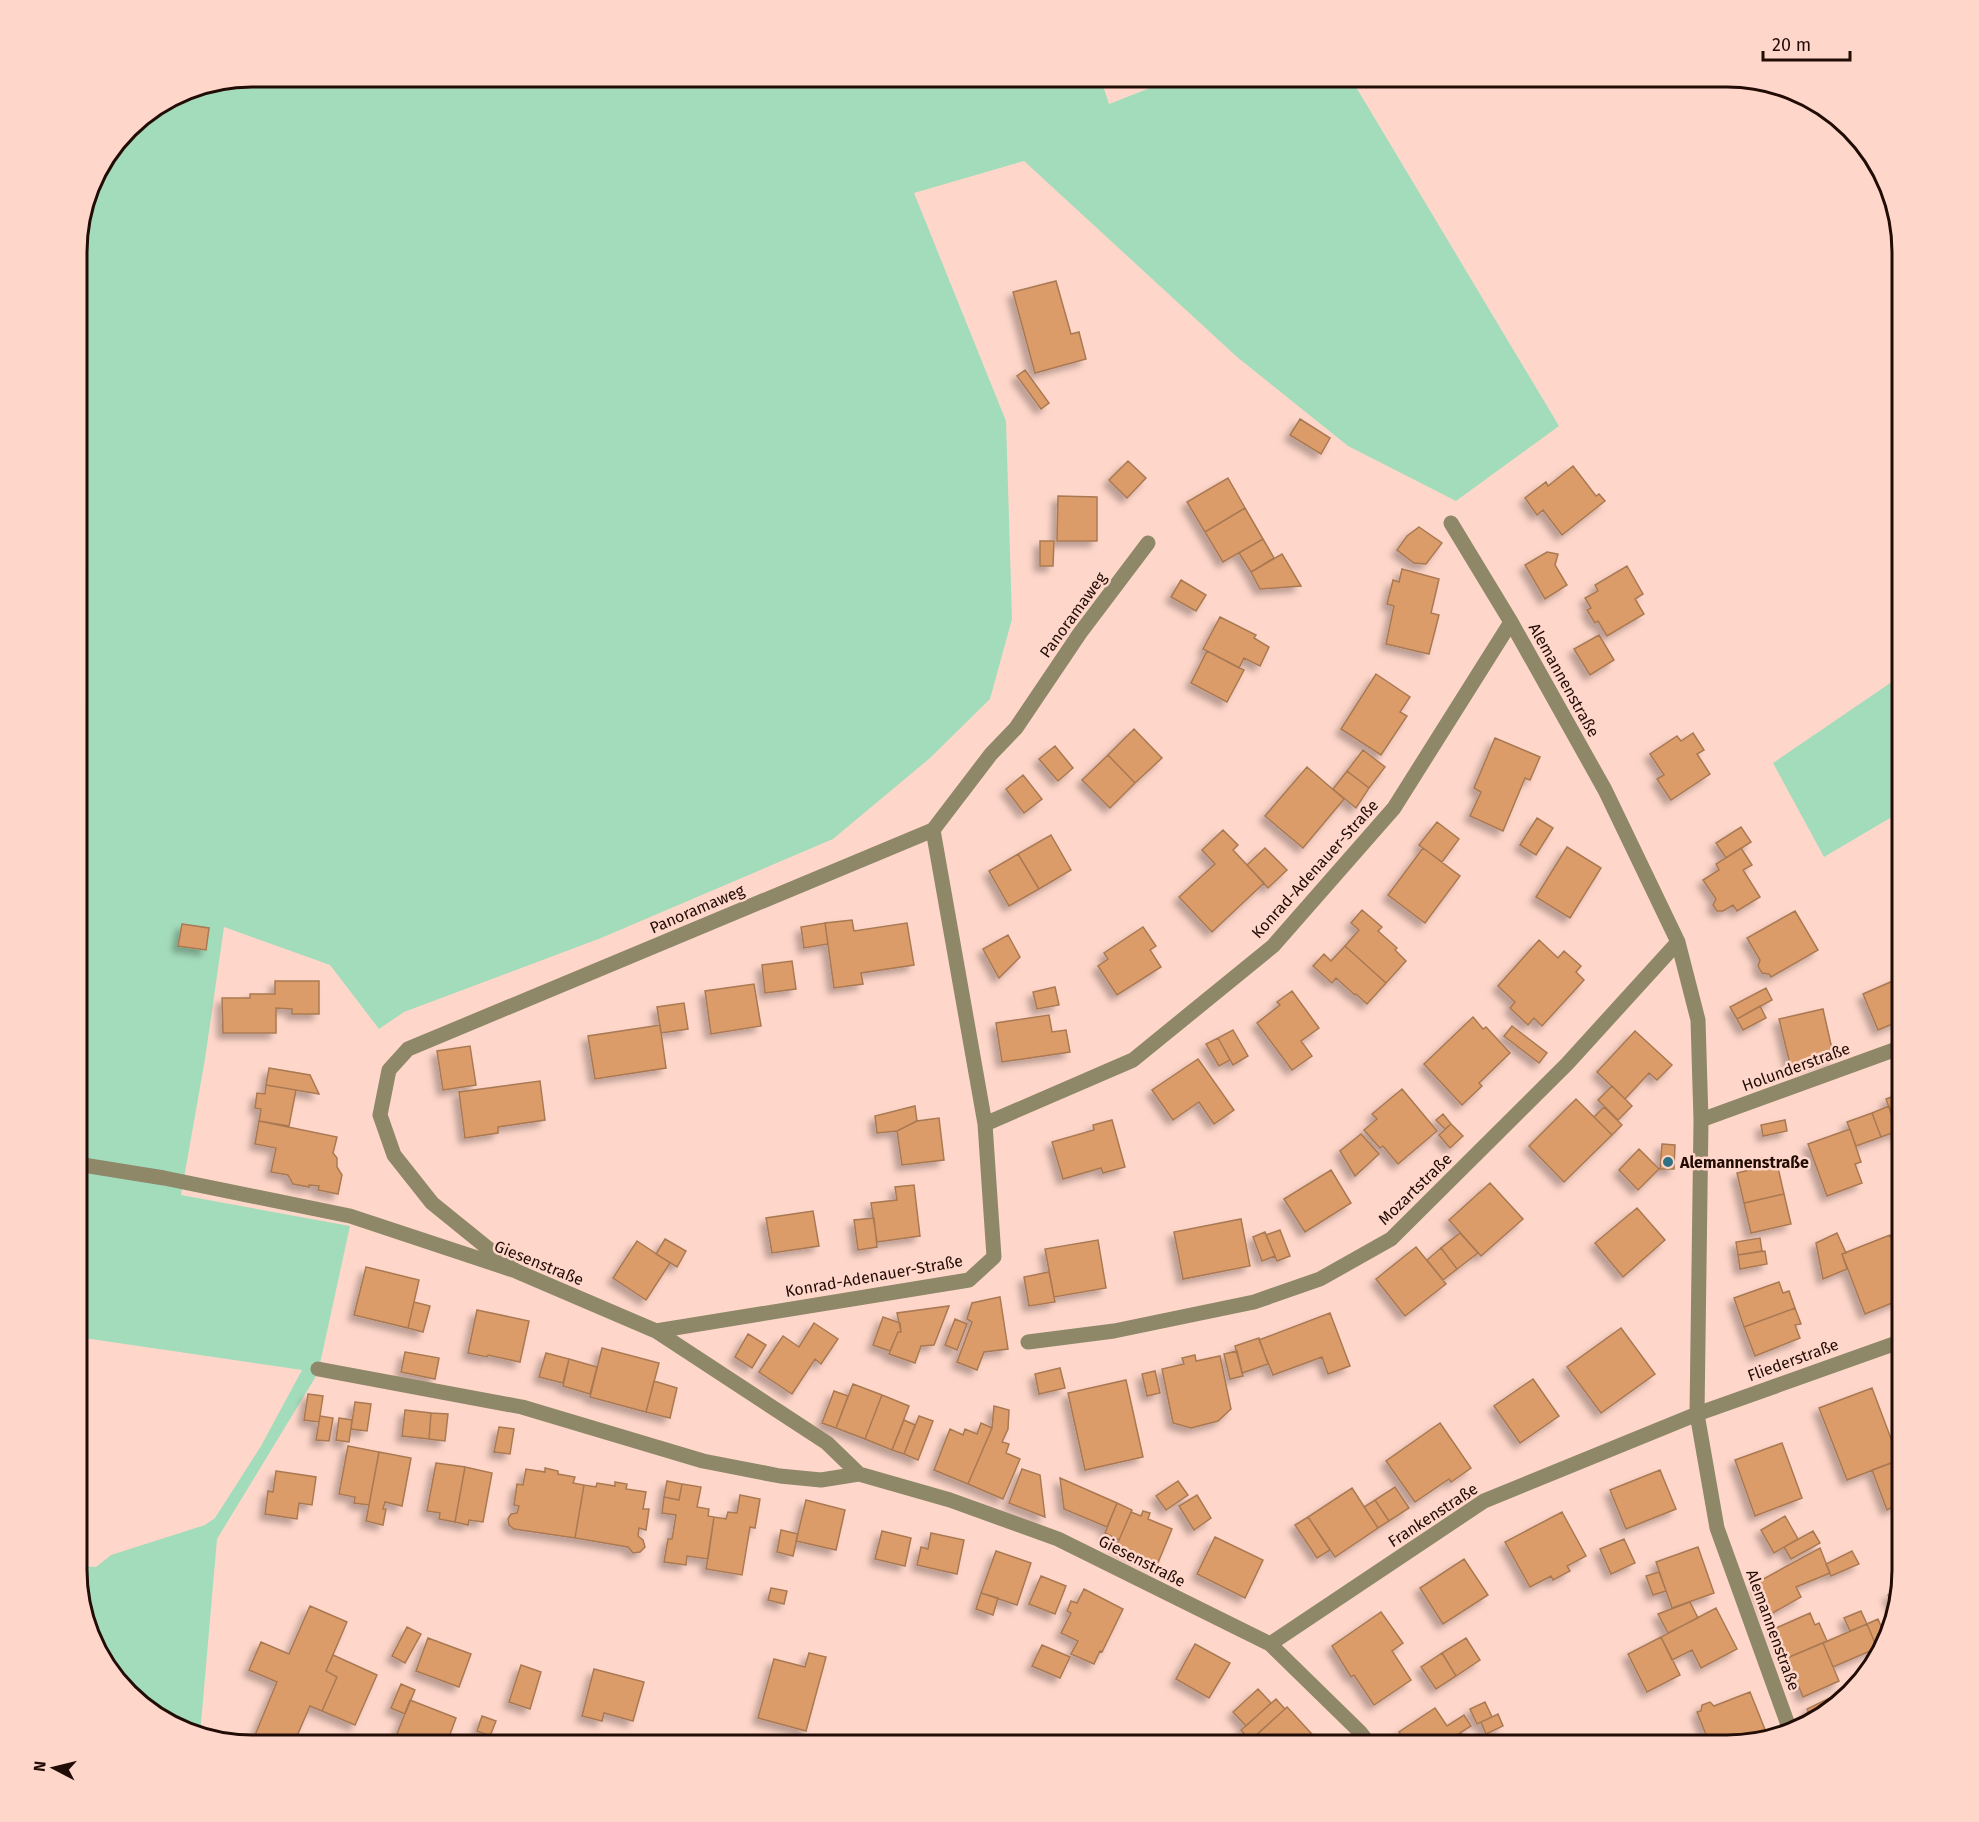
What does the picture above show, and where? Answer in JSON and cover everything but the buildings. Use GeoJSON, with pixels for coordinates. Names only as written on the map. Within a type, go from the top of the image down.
{"type":"FeatureCollection","features":[{"type":"Feature","properties":{"kind":"street","name":"Alemannenstraße"},"geometry":{"type":"LineString","coordinates":[[1451,523],[1511,622],[1605,790],[1678,942],[1698,1020],[1701,1120],[1697,1414],[1717,1528],[1787,1723]]}},
{"type":"Feature","properties":{"kind":"street","name":"Panoramaweg"},"geometry":{"type":"LineString","coordinates":[[516,1271],[432,1203],[394,1155],[380,1115],[389,1070],[408,1048],[933,830],[991,754],[1016,728],[1080,633],[1148,543]]}},
{"type":"Feature","properties":{"kind":"street","name":"Konrad-Adenauer-Straße"},"geometry":{"type":"LineString","coordinates":[[985,1124],[1133,1060],[1273,946],[1394,808],[1511,622]]}},
{"type":"Feature","properties":{"kind":"street","name":"Konrad-Adenauer-Straße"},"geometry":{"type":"LineString","coordinates":[[656,1331],[969,1280],[994,1257],[985,1124],[933,830]]}},
{"type":"Feature","properties":{"kind":"street","name":"Mozartstraße"},"geometry":{"type":"LineString","coordinates":[[1028,1342],[1114,1331],[1254,1302],[1320,1279],[1391,1239],[1567,1064],[1678,942]]}},
{"type":"Feature","properties":{"kind":"street","name":"Holunderstraße"},"geometry":{"type":"LineString","coordinates":[[1701,1120],[1892,1051]]}},
{"type":"Feature","properties":{"kind":"street","name":"Giesenstraße"},"geometry":{"type":"LineString","coordinates":[[87,1166],[164,1178],[350,1216],[516,1271],[656,1331],[827,1443],[859,1474]]}},
{"type":"Feature","properties":{"kind":"street","name":"Fliederstraße"},"geometry":{"type":"LineString","coordinates":[[1697,1414],[1892,1345]]}},
{"type":"Feature","properties":{"kind":"street","name":"Giesenstraße"},"geometry":{"type":"LineString","coordinates":[[318,1369],[522,1407],[703,1461],[780,1476],[821,1480],[859,1474],[950,1500],[1058,1539],[1270,1644],[1362,1735]]}},
{"type":"Feature","properties":{"kind":"street","name":"Frankenstraße"},"geometry":{"type":"LineString","coordinates":[[1270,1644],[1484,1501],[1697,1414]]}},
{"type":"Feature","properties":{"kind":"green space"},"geometry":{"type":"Polygon","coordinates":[[[241,87],[1103,87],[1109,104],[1152,87],[1356,87],[1559,426],[1456,501],[1348,446],[1237,357],[1024,161],[914,193],[1006,421],[1012,619],[990,699],[930,758],[833,839],[601,938],[404,1012],[379,1029],[330,965],[224,927],[205,1059],[181,1195],[350,1226],[318,1373],[217,1539],[201,1726],[179,1718],[160,1707],[135,1687],[121,1671],[109,1653],[93,1613],[87,1581],[87,1567],[96,1567],[111,1555],[205,1525],[215,1518],[261,1446],[302,1370],[87,1338],[87,241],[93,209],[100,189],[121,151],[143,128],[169,109],[209,93],[241,87]]]}},
{"type":"Feature","properties":{"kind":"green space"},"geometry":{"type":"Polygon","coordinates":[[[1892,682],[1892,817],[1824,857],[1773,763],[1892,682]]]}},
{"type":"Feature","properties":{"kind":"place","name":"Alemannenstraße"},"geometry":{"type":"Point","coordinates":[1668,1162]}}]}
